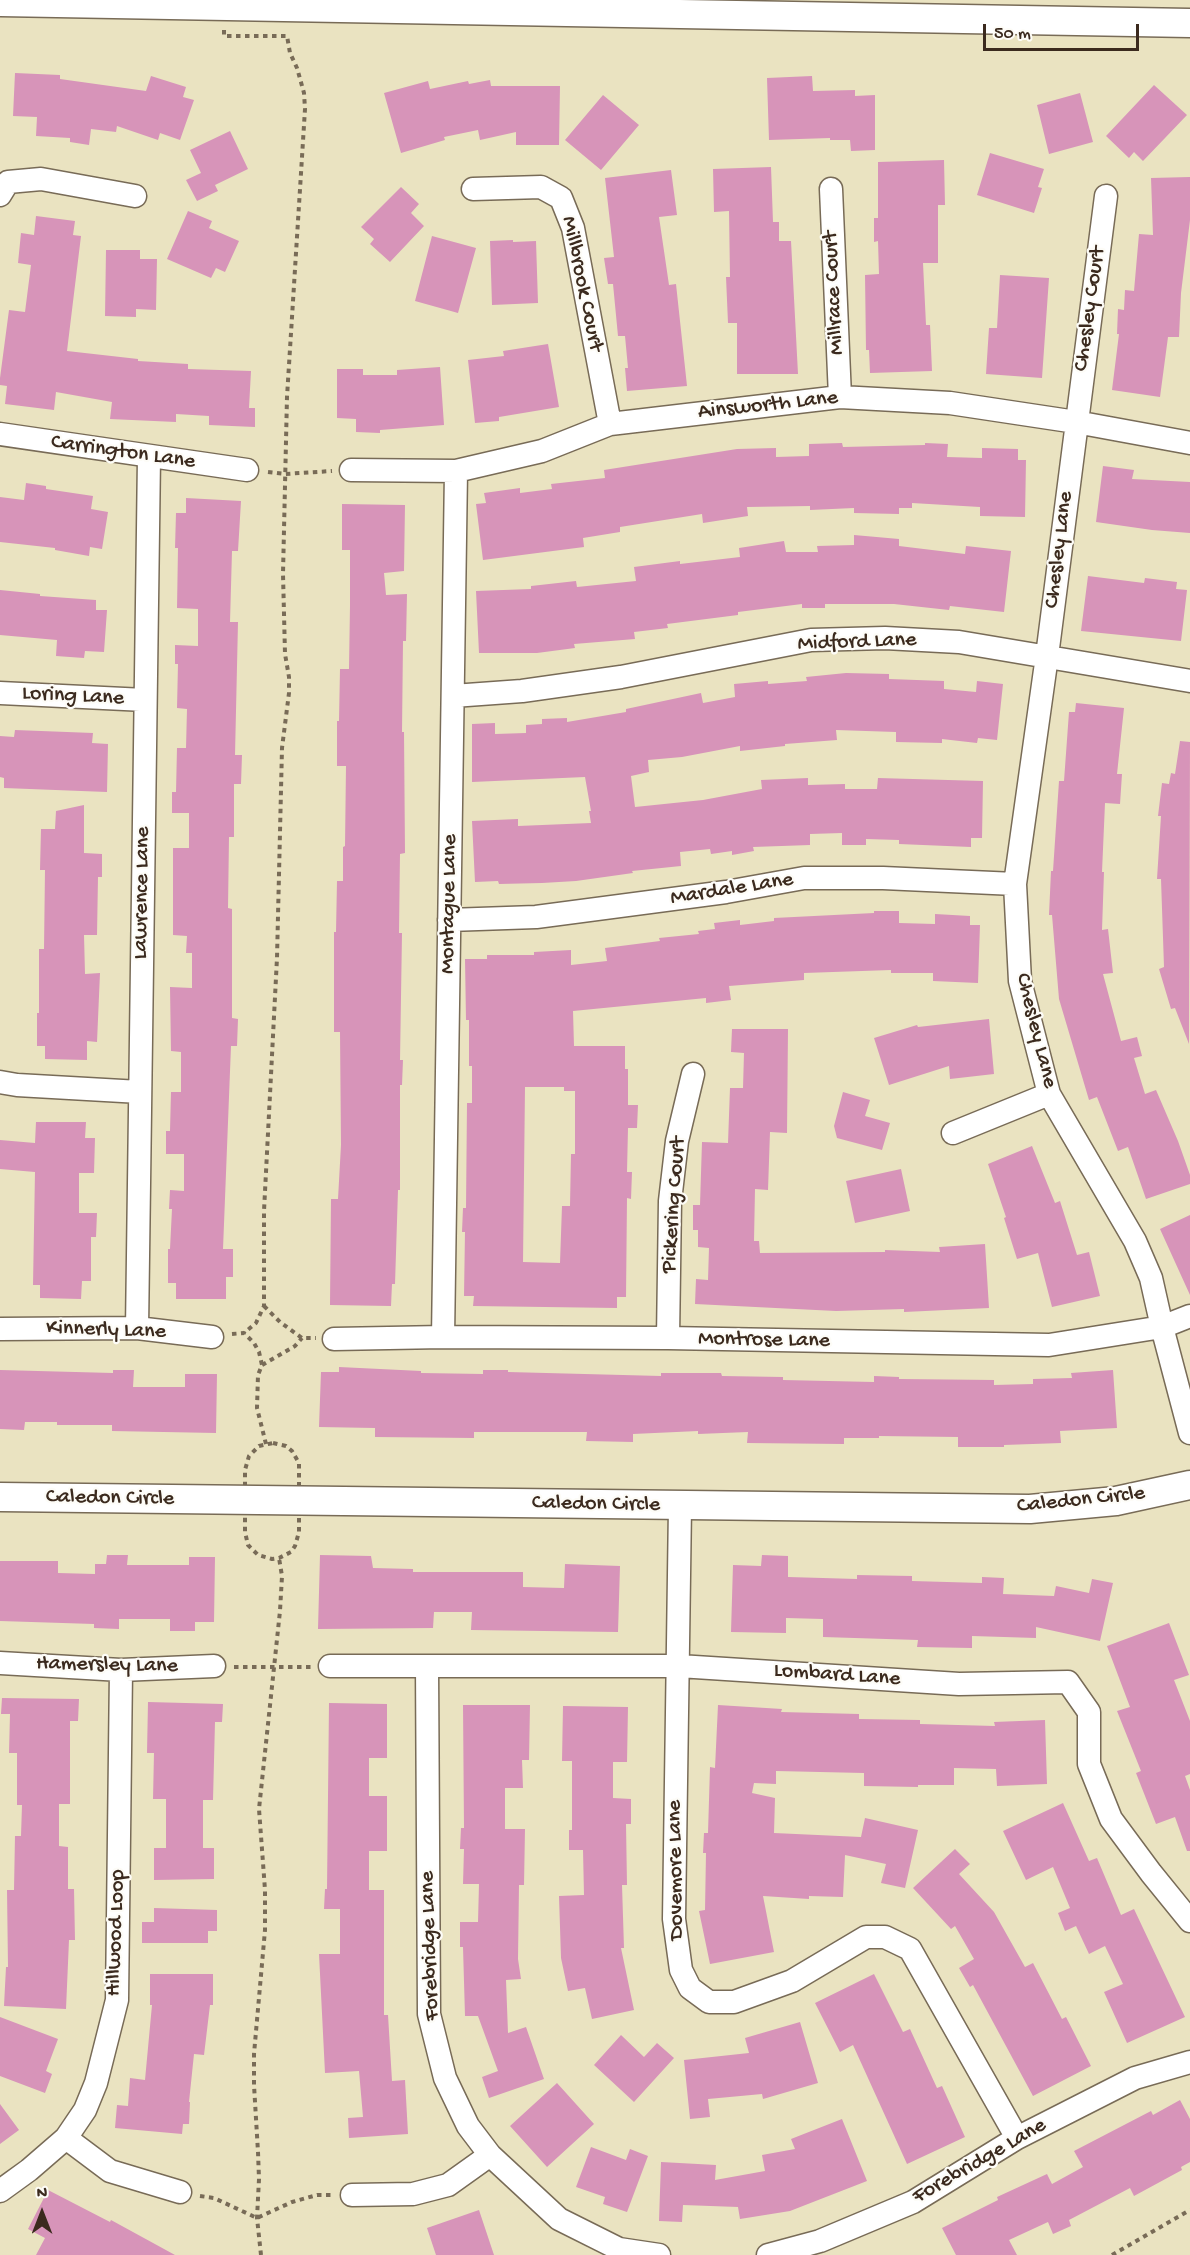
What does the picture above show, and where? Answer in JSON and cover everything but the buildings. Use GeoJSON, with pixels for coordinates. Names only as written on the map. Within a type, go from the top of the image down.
{"type":"FeatureCollection","features":[{"type":"Feature","properties":{"kind":"street"},"geometry":{"type":"LineString","coordinates":[[0,2],[301,4],[1190,22]]}},
{"type":"Feature","properties":{"kind":"street"},"geometry":{"type":"LineString","coordinates":[[0,195],[8,182],[41,179],[135,196]]}},
{"type":"Feature","properties":{"kind":"street","name":"Millbrook Court"},"geometry":{"type":"LineString","coordinates":[[473,189],[541,187],[561,198],[573,228],[610,424]]}},
{"type":"Feature","properties":{"kind":"street","name":"Millrace Court"},"geometry":{"type":"LineString","coordinates":[[831,189],[840,397]]}},
{"type":"Feature","properties":{"kind":"street","name":"Chesley Court"},"geometry":{"type":"LineString","coordinates":[[1076,422],[1106,196]]}},
{"type":"Feature","properties":{"kind":"street","name":"Ainsworth Lane"},"geometry":{"type":"LineString","coordinates":[[351,470],[456,471],[543,451],[610,424],[840,397],[950,403],[1076,422],[1190,443]]}},
{"type":"Feature","properties":{"kind":"street","name":"Chesley Lane"},"geometry":{"type":"LineString","coordinates":[[1076,422],[1047,656],[1015,884],[1020,981],[1050,1094],[1135,1241],[1151,1278],[1190,1433]]}},
{"type":"Feature","properties":{"kind":"street","name":"Carrington Lane"},"geometry":{"type":"LineString","coordinates":[[0,434],[246,470]]}},
{"type":"Feature","properties":{"kind":"street","name":"Lawrence Lane"},"geometry":{"type":"LineString","coordinates":[[137,1328],[149,457]]}},
{"type":"Feature","properties":{"kind":"street","name":"Montague Lane"},"geometry":{"type":"LineString","coordinates":[[443,1337],[456,471]]}},
{"type":"Feature","properties":{"kind":"street","name":"Midford Lane"},"geometry":{"type":"LineString","coordinates":[[453,696],[522,691],[621,677],[811,640],[885,638],[948,642],[1047,656],[1190,681]]}},
{"type":"Feature","properties":{"kind":"street","name":"Loring Lane"},"geometry":{"type":"LineString","coordinates":[[0,693],[146,700]]}},
{"type":"Feature","properties":{"kind":"street","name":"Mardale Lane"},"geometry":{"type":"LineString","coordinates":[[449,920],[536,917],[726,892],[804,878],[883,878],[1015,884]]}},
{"type":"Feature","properties":{"kind":"street","name":"Pickering Court"},"geometry":{"type":"LineString","coordinates":[[668,1338],[670,1201],[677,1141],[693,1074]]}},
{"type":"Feature","properties":{"kind":"street"},"geometry":{"type":"LineString","coordinates":[[0,1082],[140,1092]]}},
{"type":"Feature","properties":{"kind":"street"},"geometry":{"type":"LineString","coordinates":[[953,1133],[1050,1094]]}},
{"type":"Feature","properties":{"kind":"street","name":"Montrose Lane"},"geometry":{"type":"LineString","coordinates":[[334,1339],[668,1338],[1049,1345],[1162,1327],[1190,1316]]}},
{"type":"Feature","properties":{"kind":"street","name":"Kinnerly Lane"},"geometry":{"type":"LineString","coordinates":[[0,1329],[137,1328],[212,1337]]}},
{"type":"Feature","properties":{"kind":"street","name":"Caledon Circle"},"geometry":{"type":"LineString","coordinates":[[0,1497],[1030,1509],[1116,1501],[1190,1485]]}},
{"type":"Feature","properties":{"kind":"street","name":"Dovemore Lane"},"geometry":{"type":"LineString","coordinates":[[680,1506],[674,1919],[681,1970],[690,1988],[709,2002],[734,2002],[792,1981],[866,1937],[885,1937],[910,1949],[1017,2138]]}},
{"type":"Feature","properties":{"kind":"street","name":"Hamersley Lane"},"geometry":{"type":"LineString","coordinates":[[0,1663],[122,1670],[214,1666]]}},
{"type":"Feature","properties":{"kind":"street","name":"Lombard Lane"},"geometry":{"type":"LineString","coordinates":[[330,1666],[679,1666],[959,1684],[1068,1682],[1089,1712],[1089,1764],[1111,1819],[1190,1921]]}},
{"type":"Feature","properties":{"kind":"street","name":"Forebridge Lane"},"geometry":{"type":"LineString","coordinates":[[427,1666],[429,2014],[446,2078],[468,2126],[490,2155],[559,2219],[619,2249],[658,2255]]}},
{"type":"Feature","properties":{"kind":"street","name":"Hillwood Loop"},"geometry":{"type":"LineString","coordinates":[[0,2191],[66,2138],[84,2110],[96,2082],[117,2000],[122,1670]]}},
{"type":"Feature","properties":{"kind":"street","name":"Forebridge Lane"},"geometry":{"type":"LineString","coordinates":[[768,2255],[820,2241],[913,2202],[1017,2138],[1135,2078],[1190,2062]]}},
{"type":"Feature","properties":{"kind":"street"},"geometry":{"type":"LineString","coordinates":[[66,2138],[110,2171],[180,2193]]}},
{"type":"Feature","properties":{"kind":"street"},"geometry":{"type":"LineString","coordinates":[[352,2194],[413,2193],[448,2185],[490,2155]]}},
{"type":"Feature","properties":{"kind":"path"},"geometry":{"type":"LineString","coordinates":[[212,1337],[244,1333],[256,1323],[264,1306],[264,1211],[277,958],[282,748],[289,693],[285,654],[283,574],[289,346],[305,109],[304,93],[290,53],[287,36]]}},
{"type":"Feature","properties":{"kind":"path"},"geometry":{"type":"LineString","coordinates":[[246,470],[285,474],[351,470]]}},
{"type":"Feature","properties":{"kind":"path"},"geometry":{"type":"LineString","coordinates":[[264,1306],[280,1322],[302,1338],[334,1339]]}},
{"type":"Feature","properties":{"kind":"path"},"geometry":{"type":"LineString","coordinates":[[244,1333],[259,1352],[262,1365],[258,1375],[257,1408],[266,1444]]}},
{"type":"Feature","properties":{"kind":"path"},"geometry":{"type":"LineString","coordinates":[[262,1365],[295,1346],[302,1338]]}},
{"type":"Feature","properties":{"kind":"path"},"geometry":{"type":"LineString","coordinates":[[266,1444],[286,1446],[296,1456],[300,1470],[298,1539],[291,1552],[279,1558],[265,1558],[258,1555],[248,1545],[245,1532],[246,1463],[254,1450],[266,1444]]}},
{"type":"Feature","properties":{"kind":"path"},"geometry":{"type":"LineString","coordinates":[[261,2255],[257,2218],[260,2179],[255,2116],[254,2054],[263,1968],[265,1900],[259,1809],[282,1576],[279,1558]]}},
{"type":"Feature","properties":{"kind":"path"},"geometry":{"type":"LineString","coordinates":[[214,1666],[274,1668],[330,1666]]}},
{"type":"Feature","properties":{"kind":"path"},"geometry":{"type":"LineString","coordinates":[[180,2193],[214,2198],[257,2218],[292,2202],[317,2194],[352,2194]]}},
{"type":"Feature","properties":{"kind":"path"},"geometry":{"type":"LineString","coordinates":[[1112,2255],[1190,2210]]}}]}
